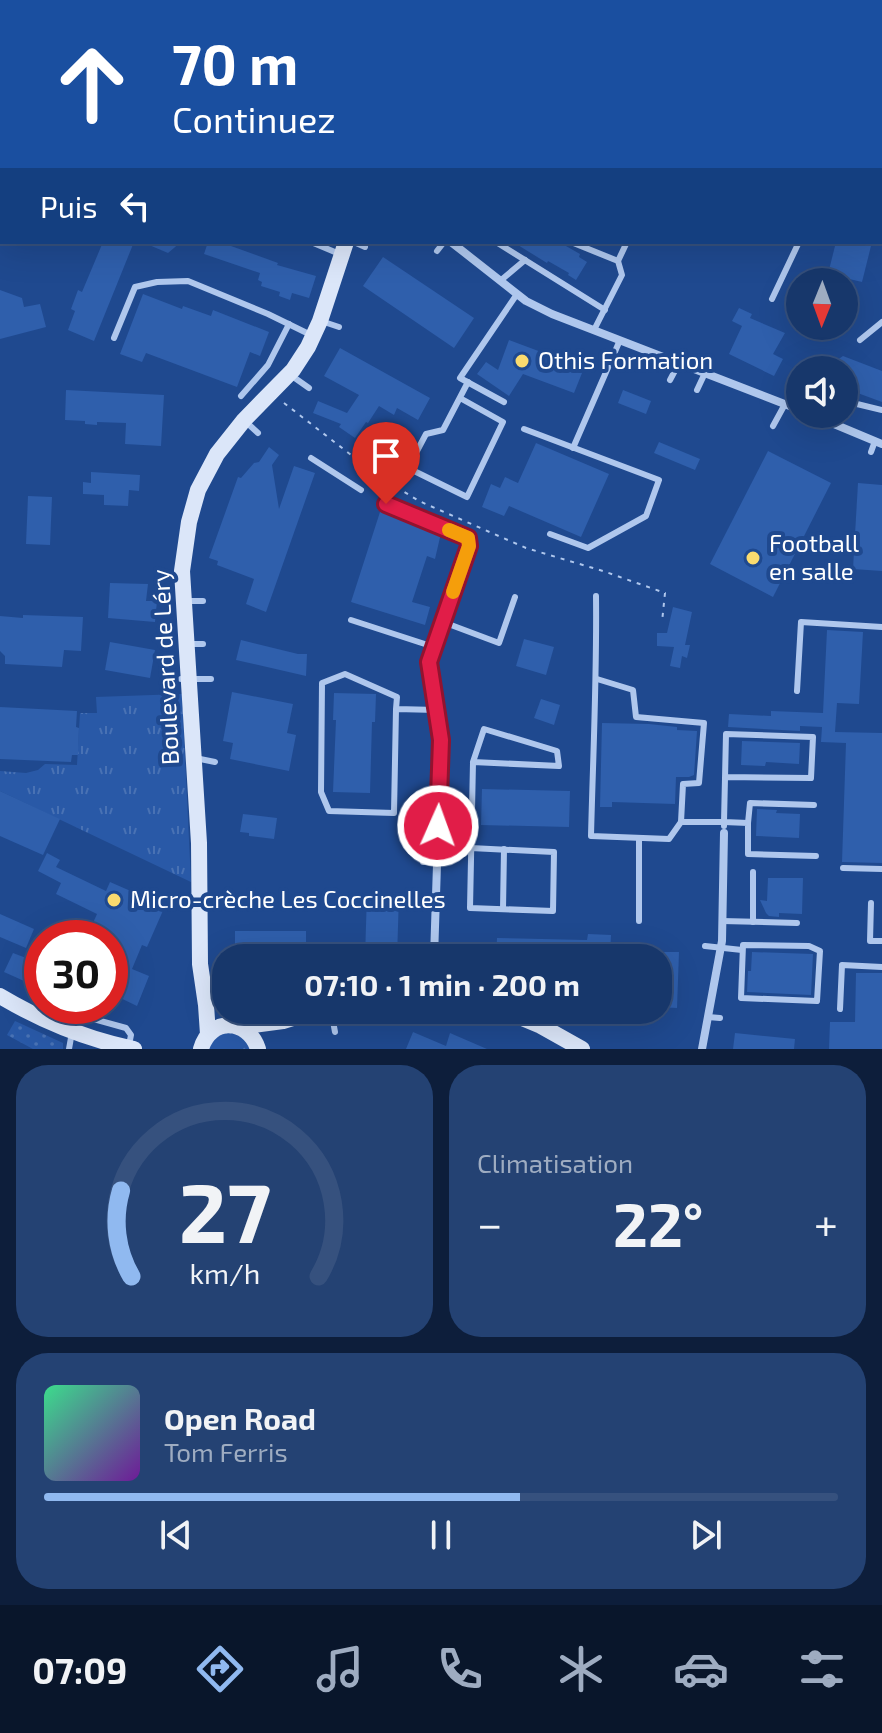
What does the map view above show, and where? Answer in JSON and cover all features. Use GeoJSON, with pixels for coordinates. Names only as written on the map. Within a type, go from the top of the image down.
{"type":"FeatureCollection","features":[{"type":"Feature","properties":{"kind":"street"},"geometry":{"type":"LineString","coordinates":[[454,244],[526,301],[785,404]]}},
{"type":"Feature","properties":{"kind":"street","name":"Boulevard de Léry"},"geometry":{"type":"LineString","coordinates":[[200,1044],[208,1022],[191,903],[199,843],[195,758],[185,680],[195,644],[181,609],[182,571],[189,522],[198,490],[217,454],[244,420],[289,374],[316,328],[344,248]]}},
{"type":"Feature","properties":{"kind":"street"},"geometry":{"type":"LineString","coordinates":[[843,428],[879,443]]}},
{"type":"Feature","properties":{"kind":"street"},"geometry":{"type":"LineString","coordinates":[[432,683],[441,740],[434,944]]}},
{"type":"Feature","properties":{"kind":"street"},"geometry":{"type":"LineString","coordinates":[[702,1049],[721,947],[724,833]]}},
{"type":"Feature","properties":{"kind":"street"},"geometry":{"type":"LineString","coordinates":[[204,992],[234,1026],[251,1035],[258,1048],[281,1024]]}},
{"type":"Feature","properties":{"kind":"street"},"geometry":{"type":"LineString","coordinates":[[0,996],[24,1003]]}},
{"type":"Feature","properties":{"kind":"street"},"geometry":{"type":"LineString","coordinates":[[200,1044],[214,1029],[245,1024]]}},
{"type":"Feature","properties":{"kind":"street"},"geometry":{"type":"LineString","coordinates":[[537,1024],[582,1049]]}},
{"type":"Feature","properties":{"kind":"street"},"geometry":{"type":"LineString","coordinates":[[70,1040],[131,1049]]}},
{"type":"Feature","properties":{"kind":"lane"},"geometry":{"type":"LineString","coordinates":[[322,244],[344,248]]}},
{"type":"Feature","properties":{"kind":"lane"},"geometry":{"type":"LineString","coordinates":[[358,244],[365,247]]}},
{"type":"Feature","properties":{"kind":"lane"},"geometry":{"type":"LineString","coordinates":[[437,251],[442,244]]}},
{"type":"Feature","properties":{"kind":"lane"},"geometry":{"type":"LineString","coordinates":[[499,244],[605,310]]}},
{"type":"Feature","properties":{"kind":"lane"},"geometry":{"type":"LineString","coordinates":[[577,244],[618,261]]}},
{"type":"Feature","properties":{"kind":"lane"},"geometry":{"type":"LineString","coordinates":[[594,330],[622,275],[618,261],[626,244]]}},
{"type":"Feature","properties":{"kind":"lane"},"geometry":{"type":"LineString","coordinates":[[772,299],[798,244]]}},
{"type":"Feature","properties":{"kind":"lane"},"geometry":{"type":"LineString","coordinates":[[500,281],[525,260]]}},
{"type":"Feature","properties":{"kind":"lane"},"geometry":{"type":"LineString","coordinates":[[114,338],[135,287],[157,282],[188,281],[289,324],[339,327]]}},
{"type":"Feature","properties":{"kind":"lane"},"geometry":{"type":"LineString","coordinates":[[504,402],[460,378],[517,294]]}},
{"type":"Feature","properties":{"kind":"lane"},"geometry":{"type":"LineString","coordinates":[[545,323],[550,312]]}},
{"type":"Feature","properties":{"kind":"lane"},"geometry":{"type":"LineString","coordinates":[[860,340],[882,322]]}},
{"type":"Feature","properties":{"kind":"lane"},"geometry":{"type":"LineString","coordinates":[[241,396],[268,365],[289,324]]}},
{"type":"Feature","properties":{"kind":"lane"},"geometry":{"type":"LineString","coordinates":[[573,448],[620,340]]}},
{"type":"Feature","properties":{"kind":"lane"},"geometry":{"type":"LineString","coordinates":[[670,380],[679,363]]}},
{"type":"Feature","properties":{"kind":"lane"},"geometry":{"type":"LineString","coordinates":[[697,390],[705,373]]}},
{"type":"Feature","properties":{"kind":"lane"},"geometry":{"type":"LineString","coordinates":[[289,374],[309,388]]}},
{"type":"Feature","properties":{"kind":"lane"},"geometry":{"type":"LineString","coordinates":[[460,398],[503,422],[467,497],[408,468],[426,434],[443,430],[468,382]]}},
{"type":"Feature","properties":{"kind":"lane"},"geometry":{"type":"LineString","coordinates":[[773,426],[785,404]]}},
{"type":"Feature","properties":{"kind":"lane"},"geometry":{"type":"LineString","coordinates":[[858,404],[882,410]]}},
{"type":"Feature","properties":{"kind":"lane"},"geometry":{"type":"LineString","coordinates":[[244,420],[258,433]]}},
{"type":"Feature","properties":{"kind":"lane"},"geometry":{"type":"LineString","coordinates":[[524,429],[659,480],[646,516],[588,548],[550,534]]}},
{"type":"Feature","properties":{"kind":"lane"},"geometry":{"type":"LineString","coordinates":[[871,452],[879,443]]}},
{"type":"Feature","properties":{"kind":"lane"},"geometry":{"type":"LineString","coordinates":[[311,458],[361,490]]}},
{"type":"Feature","properties":{"kind":"lane"},"geometry":{"type":"LineString","coordinates":[[386,504],[468,538],[469,546],[429,662],[432,683]]}},
{"type":"Feature","properties":{"kind":"lane"},"geometry":{"type":"LineString","coordinates":[[596,596],[597,679],[591,836],[669,839],[681,822],[683,784],[699,783],[704,723],[636,717],[633,690],[597,679]]}},
{"type":"Feature","properties":{"kind":"lane"},"geometry":{"type":"LineString","coordinates":[[443,622],[499,643],[515,597]]}},
{"type":"Feature","properties":{"kind":"lane"},"geometry":{"type":"LineString","coordinates":[[181,609],[203,601]]}},
{"type":"Feature","properties":{"kind":"lane"},"geometry":{"type":"LineString","coordinates":[[351,620],[434,647]]}},
{"type":"Feature","properties":{"kind":"lane"},"geometry":{"type":"LineString","coordinates":[[797,691],[801,622],[882,627]]}},
{"type":"Feature","properties":{"kind":"lane"},"geometry":{"type":"LineString","coordinates":[[345,674],[397,697],[396,709],[394,813],[329,811],[321,792],[322,683],[345,674]]}},
{"type":"Feature","properties":{"kind":"lane"},"geometry":{"type":"LineString","coordinates":[[185,680],[211,679]]}},
{"type":"Feature","properties":{"kind":"lane"},"geometry":{"type":"LineString","coordinates":[[396,709],[437,710]]}},
{"type":"Feature","properties":{"kind":"lane"},"geometry":{"type":"LineString","coordinates":[[423,862],[464,854],[471,848],[554,852],[553,911],[470,908],[471,848],[473,762],[484,729],[557,751],[559,766],[473,762]]}},
{"type":"Feature","properties":{"kind":"lane"},"geometry":{"type":"LineString","coordinates":[[724,833],[724,822],[725,777],[726,734],[813,737],[811,778],[725,777]]}},
{"type":"Feature","properties":{"kind":"lane"},"geometry":{"type":"LineString","coordinates":[[195,758],[215,762]]}},
{"type":"Feature","properties":{"kind":"lane"},"geometry":{"type":"LineString","coordinates":[[814,805],[750,803],[748,854],[816,856]]}},
{"type":"Feature","properties":{"kind":"lane"},"geometry":{"type":"LineString","coordinates":[[681,822],[748,823]]}},
{"type":"Feature","properties":{"kind":"lane"},"geometry":{"type":"LineString","coordinates":[[639,838],[639,921]]}},
{"type":"Feature","properties":{"kind":"lane"},"geometry":{"type":"LineString","coordinates":[[503,909],[504,849]]}},
{"type":"Feature","properties":{"kind":"lane"},"geometry":{"type":"LineString","coordinates":[[843,868],[882,869]]}},
{"type":"Feature","properties":{"kind":"lane"},"geometry":{"type":"LineString","coordinates":[[753,872],[753,922]]}},
{"type":"Feature","properties":{"kind":"lane"},"geometry":{"type":"LineString","coordinates":[[871,903],[870,941],[882,941]]}},
{"type":"Feature","properties":{"kind":"lane"},"geometry":{"type":"LineString","coordinates":[[722,921],[797,923]]}},
{"type":"Feature","properties":{"kind":"lane"},"geometry":{"type":"LineString","coordinates":[[743,945],[756,945],[809,946],[820,951],[817,1001],[741,998],[742,950],[743,945]]}},
{"type":"Feature","properties":{"kind":"lane"},"geometry":{"type":"LineString","coordinates":[[705,946],[742,950]]}},
{"type":"Feature","properties":{"kind":"lane"},"geometry":{"type":"LineString","coordinates":[[840,1009],[842,965],[882,967]]}},
{"type":"Feature","properties":{"kind":"lane"},"geometry":{"type":"LineString","coordinates":[[708,1017],[720,1018]]}},
{"type":"Feature","properties":{"kind":"lane"},"geometry":{"type":"LineString","coordinates":[[108,1024],[126,1028],[131,1035],[131,1049]]}},
{"type":"Feature","properties":{"kind":"lane"},"geometry":{"type":"LineString","coordinates":[[334,1024],[335,1032]]}},
{"type":"Feature","properties":{"kind":"path"},"geometry":{"type":"LineString","coordinates":[[270,392],[377,475],[419,501],[526,548],[665,593],[662,622]]}},
{"type":"Feature","properties":{"kind":"green space"},"geometry":{"type":"Polygon","coordinates":[[[182,694],[191,882],[0,791],[0,771],[26,773],[38,770],[45,764],[77,765],[80,713],[97,713],[96,697],[182,694]]]}},
{"type":"Feature","properties":{"kind":"green space"},"geometry":{"type":"Polygon","coordinates":[[[15,1021],[63,1043],[63,1049],[33,1049],[7,1035],[15,1021]]]}},
{"type":"Feature","properties":{"kind":"green space"},"geometry":{"type":"Polygon","coordinates":[[[229,1025],[258,1049],[201,1049],[229,1025]]]}},
{"type":"Feature","properties":{"kind":"building"},"geometry":{"type":"Polygon","coordinates":[[[102,244],[133,244],[94,341],[68,330],[78,290],[82,292],[102,244]]]}},
{"type":"Feature","properties":{"kind":"building"},"geometry":{"type":"Polygon","coordinates":[[[147,244],[179,244],[168,253],[147,244]]]}},
{"type":"Feature","properties":{"kind":"building"},"geometry":{"type":"Polygon","coordinates":[[[207,244],[226,244],[277,265],[316,276],[309,298],[292,293],[290,300],[279,296],[280,292],[261,286],[262,282],[258,280],[260,273],[204,254],[207,244]]]}},
{"type":"Feature","properties":{"kind":"building"},"geometry":{"type":"Polygon","coordinates":[[[516,244],[562,244],[587,262],[576,280],[569,273],[516,244]]]}},
{"type":"Feature","properties":{"kind":"building"},"geometry":{"type":"Polygon","coordinates":[[[836,244],[872,244],[862,282],[858,281],[858,268],[830,268],[836,244]]]}},
{"type":"Feature","properties":{"kind":"building"},"geometry":{"type":"Polygon","coordinates":[[[383,257],[474,318],[454,348],[363,286],[383,257]]]}},
{"type":"Feature","properties":{"kind":"building"},"geometry":{"type":"Polygon","coordinates":[[[0,290],[22,298],[24,307],[40,304],[46,327],[0,339],[0,290]]]}},
{"type":"Feature","properties":{"kind":"building"},"geometry":{"type":"Polygon","coordinates":[[[143,294],[211,316],[213,310],[269,332],[260,356],[250,352],[237,387],[146,353],[142,362],[120,354],[143,294]]]}},
{"type":"Feature","properties":{"kind":"building"},"geometry":{"type":"Polygon","coordinates":[[[739,308],[752,314],[750,318],[785,333],[773,354],[783,359],[774,376],[729,354],[742,326],[732,321],[739,308]]]}},
{"type":"Feature","properties":{"kind":"building"},"geometry":{"type":"Polygon","coordinates":[[[509,340],[584,368],[574,393],[523,374],[509,396],[477,374],[486,362],[498,370],[509,340]]]}},
{"type":"Feature","properties":{"kind":"building"},"geometry":{"type":"Polygon","coordinates":[[[340,348],[430,398],[418,420],[397,408],[394,415],[379,406],[355,438],[339,427],[341,424],[313,413],[318,401],[347,413],[359,395],[324,376],[340,348]]]}},
{"type":"Feature","properties":{"kind":"building"},"geometry":{"type":"Polygon","coordinates":[[[858,362],[882,371],[882,402],[858,393],[858,362]]]}},
{"type":"Feature","properties":{"kind":"building"},"geometry":{"type":"Polygon","coordinates":[[[66,390],[164,395],[161,446],[125,444],[126,423],[97,422],[97,425],[65,420],[66,390]]]}},
{"type":"Feature","properties":{"kind":"building"},"geometry":{"type":"Polygon","coordinates":[[[623,390],[651,401],[646,414],[618,403],[623,390]]]}},
{"type":"Feature","properties":{"kind":"building"},"geometry":{"type":"Polygon","coordinates":[[[659,442],[700,459],[695,470],[654,453],[659,442]]]}},
{"type":"Feature","properties":{"kind":"building"},"geometry":{"type":"Polygon","coordinates":[[[536,443],[609,474],[581,537],[509,506],[504,516],[482,507],[491,484],[500,488],[505,477],[518,483],[536,443]]]}},
{"type":"Feature","properties":{"kind":"building"},"geometry":{"type":"Polygon","coordinates":[[[269,447],[279,455],[272,465],[279,509],[294,466],[315,473],[266,612],[246,604],[254,579],[217,565],[218,561],[209,558],[238,477],[241,478],[254,463],[259,462],[269,447]]]}},
{"type":"Feature","properties":{"kind":"building"},"geometry":{"type":"Polygon","coordinates":[[[768,451],[831,483],[773,597],[710,564],[768,451]]]}},
{"type":"Feature","properties":{"kind":"building"},"geometry":{"type":"Polygon","coordinates":[[[91,472],[140,475],[139,491],[129,490],[128,506],[104,505],[104,495],[83,494],[83,482],[91,483],[91,472]]]}},
{"type":"Feature","properties":{"kind":"building"},"geometry":{"type":"Polygon","coordinates":[[[858,483],[882,485],[882,571],[853,569],[858,483]]]}},
{"type":"Feature","properties":{"kind":"building"},"geometry":{"type":"Polygon","coordinates":[[[28,496],[52,497],[50,545],[26,544],[28,496]]]}},
{"type":"Feature","properties":{"kind":"building"},"geometry":{"type":"Polygon","coordinates":[[[380,512],[441,533],[435,559],[427,556],[412,602],[430,607],[425,625],[351,602],[380,512]]]}},
{"type":"Feature","properties":{"kind":"building"},"geometry":{"type":"Polygon","coordinates":[[[110,583],[148,584],[146,601],[157,601],[155,622],[108,618],[110,583]]]}},
{"type":"Feature","properties":{"kind":"building"},"geometry":{"type":"Polygon","coordinates":[[[673,607],[692,612],[685,645],[690,645],[687,658],[682,656],[680,668],[670,666],[674,647],[657,646],[657,633],[667,633],[673,607]]]}},
{"type":"Feature","properties":{"kind":"building"},"geometry":{"type":"Polygon","coordinates":[[[23,615],[83,617],[81,651],[64,650],[62,667],[5,664],[5,656],[0,651],[0,616],[23,618],[23,615]]]}},
{"type":"Feature","properties":{"kind":"building"},"geometry":{"type":"Polygon","coordinates":[[[827,630],[863,632],[859,704],[837,703],[835,732],[882,733],[882,863],[842,862],[846,743],[821,742],[822,727],[800,726],[800,731],[728,727],[729,714],[771,716],[771,711],[823,713],[827,630]]]}},
{"type":"Feature","properties":{"kind":"building"},"geometry":{"type":"Polygon","coordinates":[[[524,639],[554,647],[546,675],[516,666],[524,639]]]}},
{"type":"Feature","properties":{"kind":"building"},"geometry":{"type":"Polygon","coordinates":[[[241,640],[307,654],[306,676],[236,660],[241,640]]]}},
{"type":"Feature","properties":{"kind":"building"},"geometry":{"type":"Polygon","coordinates":[[[110,642],[155,650],[150,678],[105,670],[110,642]]]}},
{"type":"Feature","properties":{"kind":"building"},"geometry":{"type":"Polygon","coordinates":[[[232,692],[293,704],[287,733],[296,735],[289,771],[230,759],[233,743],[223,741],[232,692]]]}},
{"type":"Feature","properties":{"kind":"building"},"geometry":{"type":"Polygon","coordinates":[[[334,693],[376,694],[370,793],[333,792],[334,693]]]}},
{"type":"Feature","properties":{"kind":"building"},"geometry":{"type":"Polygon","coordinates":[[[541,699],[560,705],[554,725],[534,718],[541,699]]]}},
{"type":"Feature","properties":{"kind":"building"},"geometry":{"type":"Polygon","coordinates":[[[0,707],[77,711],[78,755],[72,755],[71,762],[0,759],[0,707]]]}},
{"type":"Feature","properties":{"kind":"building"},"geometry":{"type":"Polygon","coordinates":[[[602,723],[649,724],[697,731],[694,775],[676,777],[675,804],[612,802],[612,807],[600,807],[602,723]]]}},
{"type":"Feature","properties":{"kind":"building"},"geometry":{"type":"Polygon","coordinates":[[[742,741],[800,743],[799,764],[766,762],[765,766],[741,765],[742,741]]]}},
{"type":"Feature","properties":{"kind":"building"},"geometry":{"type":"Polygon","coordinates":[[[482,789],[570,791],[569,827],[481,825],[482,789]]]}},
{"type":"Feature","properties":{"kind":"building"},"geometry":{"type":"Polygon","coordinates":[[[0,791],[60,819],[43,855],[0,836],[0,791]]]}},
{"type":"Feature","properties":{"kind":"building"},"geometry":{"type":"Polygon","coordinates":[[[757,809],[800,814],[799,838],[756,836],[757,809]]]}},
{"type":"Feature","properties":{"kind":"building"},"geometry":{"type":"Polygon","coordinates":[[[243,814],[277,818],[274,839],[240,832],[243,814]]]}},
{"type":"Feature","properties":{"kind":"building"},"geometry":{"type":"Polygon","coordinates":[[[47,853],[60,860],[56,867],[106,891],[110,882],[165,906],[147,947],[142,945],[132,969],[149,976],[137,1006],[128,1002],[128,920],[94,920],[97,914],[56,894],[61,883],[38,871],[47,853]]]}},
{"type":"Feature","properties":{"kind":"building"},"geometry":{"type":"Polygon","coordinates":[[[768,878],[803,878],[802,914],[779,913],[779,917],[766,913],[760,900],[767,901],[768,878]]]}},
{"type":"Feature","properties":{"kind":"building"},"geometry":{"type":"Polygon","coordinates":[[[367,893],[399,894],[397,944],[365,944],[367,893]]]}},
{"type":"Feature","properties":{"kind":"building"},"geometry":{"type":"Polygon","coordinates":[[[0,914],[24,925],[24,947],[0,937],[0,914]]]}},
{"type":"Feature","properties":{"kind":"building"},"geometry":{"type":"Polygon","coordinates":[[[235,931],[306,931],[306,944],[235,944],[235,931]]]}},
{"type":"Feature","properties":{"kind":"building"},"geometry":{"type":"Polygon","coordinates":[[[588,934],[611,935],[611,944],[497,944],[497,938],[587,940],[588,934]]]}},
{"type":"Feature","properties":{"kind":"building"},"geometry":{"type":"Polygon","coordinates":[[[672,952],[679,952],[677,1008],[672,1008],[672,952]]]}},
{"type":"Feature","properties":{"kind":"building"},"geometry":{"type":"Polygon","coordinates":[[[752,952],[813,954],[811,995],[747,992],[752,952]]]}},
{"type":"Feature","properties":{"kind":"building"},"geometry":{"type":"Polygon","coordinates":[[[13,953],[24,957],[24,981],[4,972],[13,953]]]}},
{"type":"Feature","properties":{"kind":"building"},"geometry":{"type":"Polygon","coordinates":[[[856,973],[882,973],[882,1049],[829,1049],[830,1022],[855,1022],[856,973]]]}},
{"type":"Feature","properties":{"kind":"building"},"geometry":{"type":"Polygon","coordinates":[[[413,1032],[446,1046],[450,1033],[487,1049],[406,1049],[413,1032]]]}},
{"type":"Feature","properties":{"kind":"building"},"geometry":{"type":"Polygon","coordinates":[[[735,1033],[795,1039],[794,1049],[733,1049],[735,1033]]]}},
{"type":"Feature","properties":{"kind":"slow traffic"},"geometry":{"type":"LineString","coordinates":[[449,530],[468,538],[469,546],[453,592]]}},
{"type":"Feature","properties":{"kind":"place","name":"Othis Formation"},"geometry":{"type":"Point","coordinates":[522,361]}},
{"type":"Feature","properties":{"kind":"place","name":"Football en salle"},"geometry":{"type":"Point","coordinates":[753,558]}},
{"type":"Feature","properties":{"kind":"place","name":"Micro-crèche Les Coccinelles"},"geometry":{"type":"Point","coordinates":[114,900]}},
{"type":"Feature","properties":{"kind":"route"},"geometry":{"type":"LineString","coordinates":[[386,504],[468,538],[469,546],[429,662],[441,740],[438,826]]}}]}
